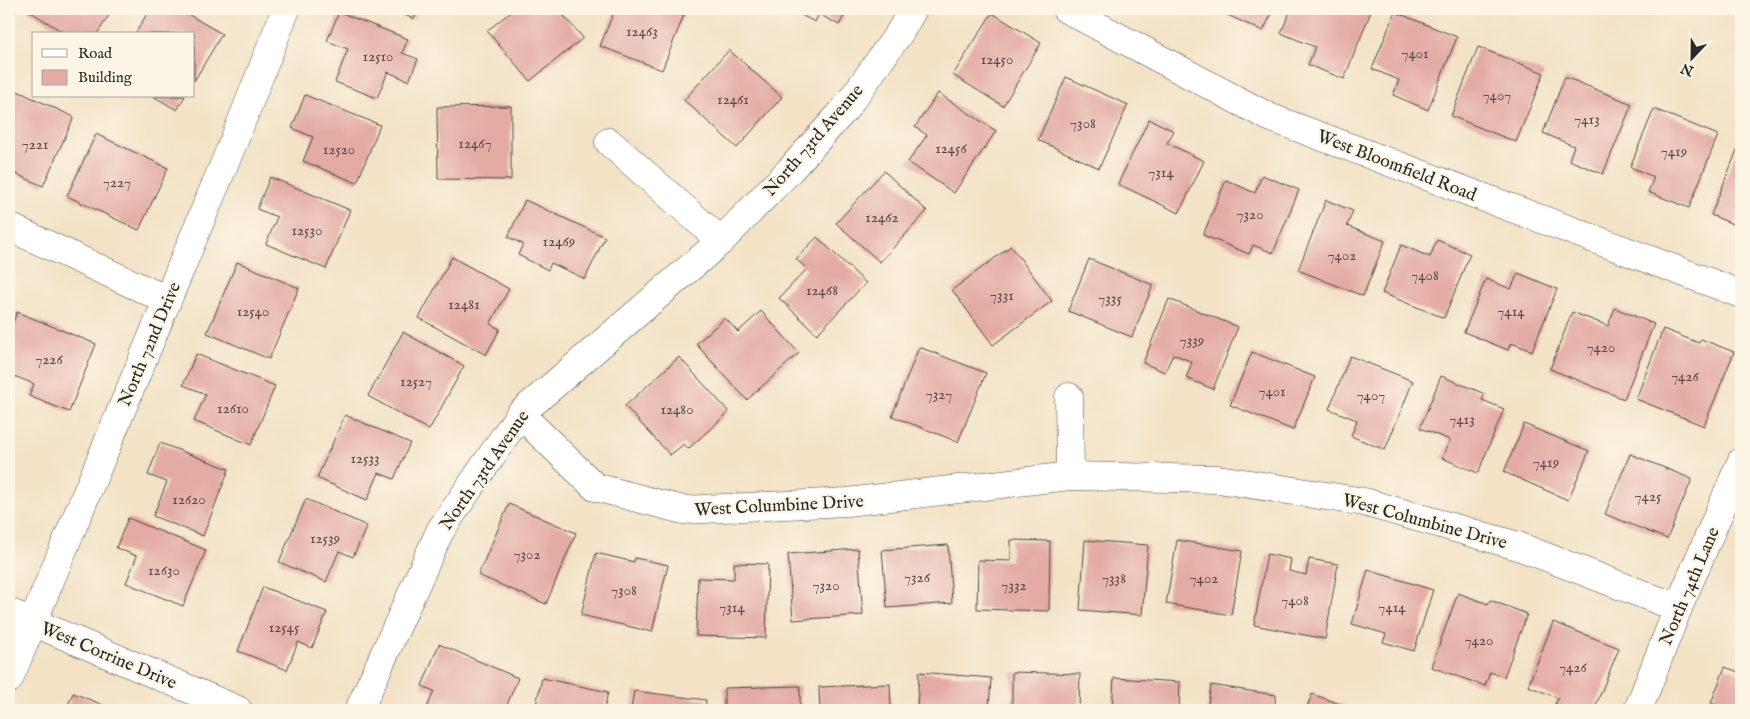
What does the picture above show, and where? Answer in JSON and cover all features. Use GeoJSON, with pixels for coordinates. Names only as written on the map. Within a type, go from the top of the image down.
{"type":"FeatureCollection","features":[{"type":"Feature","properties":{"kind":"street","name":"North 72nd Drive"},"geometry":{"type":"LineString","coordinates":[[9,678],[21,617],[167,300],[233,143],[286,9]]}},
{"type":"Feature","properties":{"kind":"street","name":"North 73rd Avenue"},"geometry":{"type":"LineString","coordinates":[[359,710],[440,531],[520,414],[721,241],[790,170],[845,109],[900,32],[913,9]]}},
{"type":"Feature","properties":{"kind":"street","name":"West Bloomfield Road"},"geometry":{"type":"LineString","coordinates":[[1066,9],[1269,117],[1741,294]]}},
{"type":"Feature","properties":{"kind":"street"},"geometry":{"type":"LineString","coordinates":[[608,142],[721,241]]}},
{"type":"Feature","properties":{"kind":"street"},"geometry":{"type":"LineString","coordinates":[[9,227],[167,300]]}},
{"type":"Feature","properties":{"kind":"street"},"geometry":{"type":"LineString","coordinates":[[1069,397],[1070,476]]}},
{"type":"Feature","properties":{"kind":"street","name":"West Columbine Drive"},"geometry":{"type":"LineString","coordinates":[[520,414],[595,488],[683,510],[846,502],[1070,476],[1218,479],[1364,502],[1518,546],[1678,608]]}},
{"type":"Feature","properties":{"kind":"street","name":"North 74th Lane"},"geometry":{"type":"LineString","coordinates":[[1638,710],[1678,608],[1741,462]]}},
{"type":"Feature","properties":{"kind":"street","name":"West Corrine Drive"},"geometry":{"type":"LineString","coordinates":[[21,617],[238,710]]}},
{"type":"Feature","properties":{"kind":"building"},"geometry":{"type":"Polygon","coordinates":[[[26,9],[113,9],[98,32],[63,32],[26,9]]]}},
{"type":"Feature","properties":{"kind":"building"},"geometry":{"type":"Polygon","coordinates":[[[150,9],[179,9],[222,34],[195,79],[195,32],[136,32],[150,9]]]}},
{"type":"Feature","properties":{"kind":"building"},"geometry":{"type":"Polygon","coordinates":[[[389,9],[418,9],[414,19],[389,9]]]}},
{"type":"Feature","properties":{"kind":"building"},"geometry":{"type":"Polygon","coordinates":[[[514,9],[558,9],[583,38],[530,81],[487,31],[514,9]]]}},
{"type":"Feature","properties":{"kind":"building"},"geometry":{"type":"Polygon","coordinates":[[[615,9],[667,9],[684,15],[662,70],[600,46],[615,9]]]}},
{"type":"Feature","properties":{"kind":"building"},"geometry":{"type":"Polygon","coordinates":[[[789,9],[848,9],[839,25],[819,14],[815,22],[789,9]]]}},
{"type":"Feature","properties":{"kind":"building"},"geometry":{"type":"Polygon","coordinates":[[[1214,9],[1274,9],[1263,31],[1214,9]]]}},
{"type":"Feature","properties":{"kind":"building"},"geometry":{"type":"Polygon","coordinates":[[[1291,9],[1372,9],[1344,79],[1308,65],[1315,47],[1281,33],[1291,9]]]}},
{"type":"Feature","properties":{"kind":"building"},"geometry":{"type":"Polygon","coordinates":[[[339,12],[408,39],[402,53],[418,59],[409,81],[388,72],[377,98],[335,82],[348,49],[327,41],[339,12]]]}},
{"type":"Feature","properties":{"kind":"building"},"geometry":{"type":"Polygon","coordinates":[[[1395,12],[1457,37],[1428,110],[1393,95],[1399,80],[1372,69],[1395,12]]]}},
{"type":"Feature","properties":{"kind":"building"},"geometry":{"type":"Polygon","coordinates":[[[992,13],[1041,43],[1003,106],[953,75],[992,13]]]}},
{"type":"Feature","properties":{"kind":"building"},"geometry":{"type":"Polygon","coordinates":[[[1478,47],[1544,73],[1516,142],[1451,116],[1478,47]]]}},
{"type":"Feature","properties":{"kind":"building"},"geometry":{"type":"Polygon","coordinates":[[[729,50],[782,97],[737,148],[684,100],[729,50]]]}},
{"type":"Feature","properties":{"kind":"building"},"geometry":{"type":"Polygon","coordinates":[[[1066,77],[1128,105],[1099,168],[1038,140],[1066,77]]]}},
{"type":"Feature","properties":{"kind":"building"},"geometry":{"type":"Polygon","coordinates":[[[1565,77],[1632,104],[1603,174],[1569,160],[1574,146],[1543,133],[1565,77]]]}},
{"type":"Feature","properties":{"kind":"building"},"geometry":{"type":"Polygon","coordinates":[[[13,89],[74,117],[43,186],[9,171],[9,97],[13,89]]]}},
{"type":"Feature","properties":{"kind":"building"},"geometry":{"type":"Polygon","coordinates":[[[938,93],[996,131],[954,193],[908,162],[927,135],[915,127],[938,93]]]}},
{"type":"Feature","properties":{"kind":"building"},"geometry":{"type":"Polygon","coordinates":[[[305,95],[380,125],[357,183],[303,161],[313,137],[292,128],[305,95]]]}},
{"type":"Feature","properties":{"kind":"building"},"geometry":{"type":"Polygon","coordinates":[[[156,98],[184,98],[177,110],[156,98]]]}},
{"type":"Feature","properties":{"kind":"building"},"geometry":{"type":"Polygon","coordinates":[[[511,106],[511,180],[438,179],[437,107],[511,106]]]}},
{"type":"Feature","properties":{"kind":"building"},"geometry":{"type":"Polygon","coordinates":[[[1654,109],[1718,135],[1689,208],[1648,192],[1654,177],[1630,167],[1654,109]]]}},
{"type":"Feature","properties":{"kind":"building"},"geometry":{"type":"Polygon","coordinates":[[[1149,119],[1174,131],[1167,143],[1204,161],[1179,213],[1118,184],[1149,119]]]}},
{"type":"Feature","properties":{"kind":"building"},"geometry":{"type":"Polygon","coordinates":[[[96,134],[168,168],[139,230],[67,196],[96,134]]]}},
{"type":"Feature","properties":{"kind":"building"},"geometry":{"type":"Polygon","coordinates":[[[1741,140],[1741,216],[1739,215],[1735,225],[1711,215],[1741,140]]]}},
{"type":"Feature","properties":{"kind":"building"},"geometry":{"type":"Polygon","coordinates":[[[884,171],[927,211],[880,262],[836,223],[884,171]]]}},
{"type":"Feature","properties":{"kind":"building"},"geometry":{"type":"Polygon","coordinates":[[[1262,175],[1299,190],[1273,253],[1253,245],[1249,254],[1203,235],[1226,180],[1255,193],[1262,175]]]}},
{"type":"Feature","properties":{"kind":"building"},"geometry":{"type":"Polygon","coordinates":[[[270,177],[350,210],[326,269],[266,244],[277,217],[257,209],[270,177]]]}},
{"type":"Feature","properties":{"kind":"building"},"geometry":{"type":"Polygon","coordinates":[[[525,200],[605,237],[585,279],[551,263],[548,270],[518,255],[523,244],[508,237],[525,200]]]}},
{"type":"Feature","properties":{"kind":"building"},"geometry":{"type":"Polygon","coordinates":[[[1326,200],[1353,211],[1347,226],[1385,241],[1363,296],[1298,270],[1326,200]]]}},
{"type":"Feature","properties":{"kind":"building"},"geometry":{"type":"Polygon","coordinates":[[[817,237],[866,283],[817,334],[779,298],[807,269],[796,259],[817,237]]]}},
{"type":"Feature","properties":{"kind":"building"},"geometry":{"type":"Polygon","coordinates":[[[1437,240],[1470,254],[1444,318],[1382,293],[1401,245],[1430,257],[1437,240]]]}},
{"type":"Feature","properties":{"kind":"building"},"geometry":{"type":"Polygon","coordinates":[[[1011,246],[1052,301],[993,345],[952,290],[1011,246]]]}},
{"type":"Feature","properties":{"kind":"building"},"geometry":{"type":"Polygon","coordinates":[[[452,257],[509,289],[490,324],[500,329],[486,355],[419,318],[452,257]]]}},
{"type":"Feature","properties":{"kind":"building"},"geometry":{"type":"Polygon","coordinates":[[[1089,259],[1153,285],[1132,337],[1068,311],[1089,259]]]}},
{"type":"Feature","properties":{"kind":"building"},"geometry":{"type":"Polygon","coordinates":[[[237,262],[299,288],[269,359],[207,333],[237,262]]]}},
{"type":"Feature","properties":{"kind":"building"},"geometry":{"type":"Polygon","coordinates":[[[1518,273],[1557,289],[1532,351],[1511,343],[1508,350],[1464,332],[1486,279],[1511,289],[1518,273]]]}},
{"type":"Feature","properties":{"kind":"building"},"geometry":{"type":"Polygon","coordinates":[[[1169,299],[1238,327],[1213,389],[1186,378],[1192,362],[1173,354],[1165,372],[1143,363],[1169,299]]]}},
{"type":"Feature","properties":{"kind":"building"},"geometry":{"type":"Polygon","coordinates":[[[1615,308],[1654,324],[1624,399],[1550,369],[1572,312],[1608,326],[1615,308]]]}},
{"type":"Feature","properties":{"kind":"building"},"geometry":{"type":"Polygon","coordinates":[[[761,311],[799,353],[747,400],[696,344],[725,318],[738,332],[761,311]]]}},
{"type":"Feature","properties":{"kind":"building"},"geometry":{"type":"Polygon","coordinates":[[[17,312],[96,344],[69,412],[29,396],[34,384],[9,374],[9,333],[17,312]]]}},
{"type":"Feature","properties":{"kind":"building"},"geometry":{"type":"Polygon","coordinates":[[[1663,329],[1699,343],[1701,339],[1734,352],[1704,426],[1636,399],[1663,329]]]}},
{"type":"Feature","properties":{"kind":"building"},"geometry":{"type":"Polygon","coordinates":[[[403,332],[464,366],[429,430],[368,396],[403,332]]]}},
{"type":"Feature","properties":{"kind":"building"},"geometry":{"type":"Polygon","coordinates":[[[919,347],[986,373],[958,442],[892,416],[919,347]]]}},
{"type":"Feature","properties":{"kind":"building"},"geometry":{"type":"Polygon","coordinates":[[[1252,352],[1315,377],[1293,430],[1230,405],[1252,352]]]}},
{"type":"Feature","properties":{"kind":"building"},"geometry":{"type":"Polygon","coordinates":[[[196,354],[275,386],[251,445],[194,421],[206,394],[183,385],[196,354]]]}},
{"type":"Feature","properties":{"kind":"building"},"geometry":{"type":"Polygon","coordinates":[[[1350,356],[1413,381],[1385,450],[1351,436],[1357,420],[1329,409],[1350,356]]]}},
{"type":"Feature","properties":{"kind":"building"},"geometry":{"type":"Polygon","coordinates":[[[679,357],[729,412],[688,449],[684,444],[670,455],[625,406],[679,357]]]}},
{"type":"Feature","properties":{"kind":"building"},"geometry":{"type":"Polygon","coordinates":[[[1441,376],[1485,394],[1482,400],[1504,409],[1478,473],[1442,458],[1450,440],[1420,428],[1441,376]]]}},
{"type":"Feature","properties":{"kind":"building"},"geometry":{"type":"Polygon","coordinates":[[[345,415],[410,443],[394,479],[379,473],[367,500],[317,478],[345,415]]]}},
{"type":"Feature","properties":{"kind":"building"},"geometry":{"type":"Polygon","coordinates":[[[1524,424],[1589,451],[1568,500],[1504,472],[1524,424]]]}},
{"type":"Feature","properties":{"kind":"building"},"geometry":{"type":"Polygon","coordinates":[[[160,443],[229,469],[203,536],[153,516],[167,482],[148,475],[160,443]]]}},
{"type":"Feature","properties":{"kind":"building"},"geometry":{"type":"Polygon","coordinates":[[[1630,454],[1692,479],[1667,539],[1605,514],[1630,454]]]}},
{"type":"Feature","properties":{"kind":"building"},"geometry":{"type":"Polygon","coordinates":[[[306,499],[367,526],[353,557],[339,551],[326,582],[279,562],[306,499]]]}},
{"type":"Feature","properties":{"kind":"building"},"geometry":{"type":"Polygon","coordinates":[[[509,504],[576,533],[546,604],[478,575],[509,504]]]}},
{"type":"Feature","properties":{"kind":"building"},"geometry":{"type":"Polygon","coordinates":[[[128,518],[206,550],[183,606],[126,583],[137,556],[116,548],[128,518]]]}},
{"type":"Feature","properties":{"kind":"building"},"geometry":{"type":"Polygon","coordinates":[[[1011,540],[1050,541],[1049,611],[977,609],[978,560],[1011,561],[1011,540]]]}},
{"type":"Feature","properties":{"kind":"building"},"geometry":{"type":"Polygon","coordinates":[[[1085,540],[1148,545],[1142,615],[1080,610],[1085,540]]]}},
{"type":"Feature","properties":{"kind":"building"},"geometry":{"type":"Polygon","coordinates":[[[1177,540],[1242,551],[1231,615],[1166,604],[1177,540]]]}},
{"type":"Feature","properties":{"kind":"building"},"geometry":{"type":"Polygon","coordinates":[[[948,545],[952,603],[887,608],[882,550],[948,545]]]}},
{"type":"Feature","properties":{"kind":"building"},"geometry":{"type":"Polygon","coordinates":[[[858,549],[863,615],[793,620],[788,554],[858,549]]]}},
{"type":"Feature","properties":{"kind":"building"},"geometry":{"type":"Polygon","coordinates":[[[596,553],[634,562],[635,558],[668,565],[652,632],[581,615],[596,553]]]}},
{"type":"Feature","properties":{"kind":"building"},"geometry":{"type":"Polygon","coordinates":[[[1267,554],[1291,559],[1289,571],[1306,575],[1309,559],[1338,564],[1325,639],[1254,625],[1267,554]]]}},
{"type":"Feature","properties":{"kind":"building"},"geometry":{"type":"Polygon","coordinates":[[[734,563],[768,564],[766,638],[696,636],[698,578],[734,579],[734,563]]]}},
{"type":"Feature","properties":{"kind":"building"},"geometry":{"type":"Polygon","coordinates":[[[1368,570],[1433,590],[1414,651],[1383,642],[1386,634],[1352,624],[1368,570]]]}},
{"type":"Feature","properties":{"kind":"building"},"geometry":{"type":"Polygon","coordinates":[[[263,587],[327,612],[312,648],[298,642],[287,670],[238,651],[263,587]]]}},
{"type":"Feature","properties":{"kind":"building"},"geometry":{"type":"Polygon","coordinates":[[[1458,593],[1488,604],[1490,600],[1527,614],[1504,677],[1490,672],[1485,686],[1431,667],[1458,593]]]}},
{"type":"Feature","properties":{"kind":"building"},"geometry":{"type":"Polygon","coordinates":[[[1553,622],[1619,648],[1594,710],[1553,709],[1558,698],[1528,686],[1553,622]]]}},
{"type":"Feature","properties":{"kind":"building"},"geometry":{"type":"Polygon","coordinates":[[[439,644],[518,678],[505,710],[426,710],[434,691],[422,686],[439,644]]]}},
{"type":"Feature","properties":{"kind":"building"},"geometry":{"type":"Polygon","coordinates":[[[1725,667],[1741,673],[1741,710],[1727,710],[1711,703],[1725,667]]]}},
{"type":"Feature","properties":{"kind":"building"},"geometry":{"type":"Polygon","coordinates":[[[919,672],[991,678],[989,710],[917,710],[919,672]]]}},
{"type":"Feature","properties":{"kind":"building"},"geometry":{"type":"Polygon","coordinates":[[[1012,672],[1080,674],[1079,710],[1012,710],[1012,672]]]}},
{"type":"Feature","properties":{"kind":"building"},"geometry":{"type":"Polygon","coordinates":[[[542,678],[608,692],[604,710],[535,710],[542,678]]]}},
{"type":"Feature","properties":{"kind":"building"},"geometry":{"type":"Polygon","coordinates":[[[1114,678],[1180,682],[1179,710],[1112,710],[1114,678]]]}},
{"type":"Feature","properties":{"kind":"building"},"geometry":{"type":"Polygon","coordinates":[[[890,684],[891,710],[820,710],[819,687],[890,684]]]}},
{"type":"Feature","properties":{"kind":"building"},"geometry":{"type":"Polygon","coordinates":[[[1211,685],[1276,695],[1274,710],[1207,710],[1211,685]]]}},
{"type":"Feature","properties":{"kind":"building"},"geometry":{"type":"Polygon","coordinates":[[[800,686],[800,710],[724,710],[724,688],[800,686]]]}},
{"type":"Feature","properties":{"kind":"building"},"geometry":{"type":"Polygon","coordinates":[[[634,691],[706,700],[705,710],[631,710],[634,691]]]}},
{"type":"Feature","properties":{"kind":"building"},"geometry":{"type":"Polygon","coordinates":[[[73,693],[116,710],[66,710],[73,693]]]}},
{"type":"Feature","properties":{"kind":"building"},"geometry":{"type":"Polygon","coordinates":[[[1312,694],[1357,710],[1306,710],[1312,694]]]}}]}
